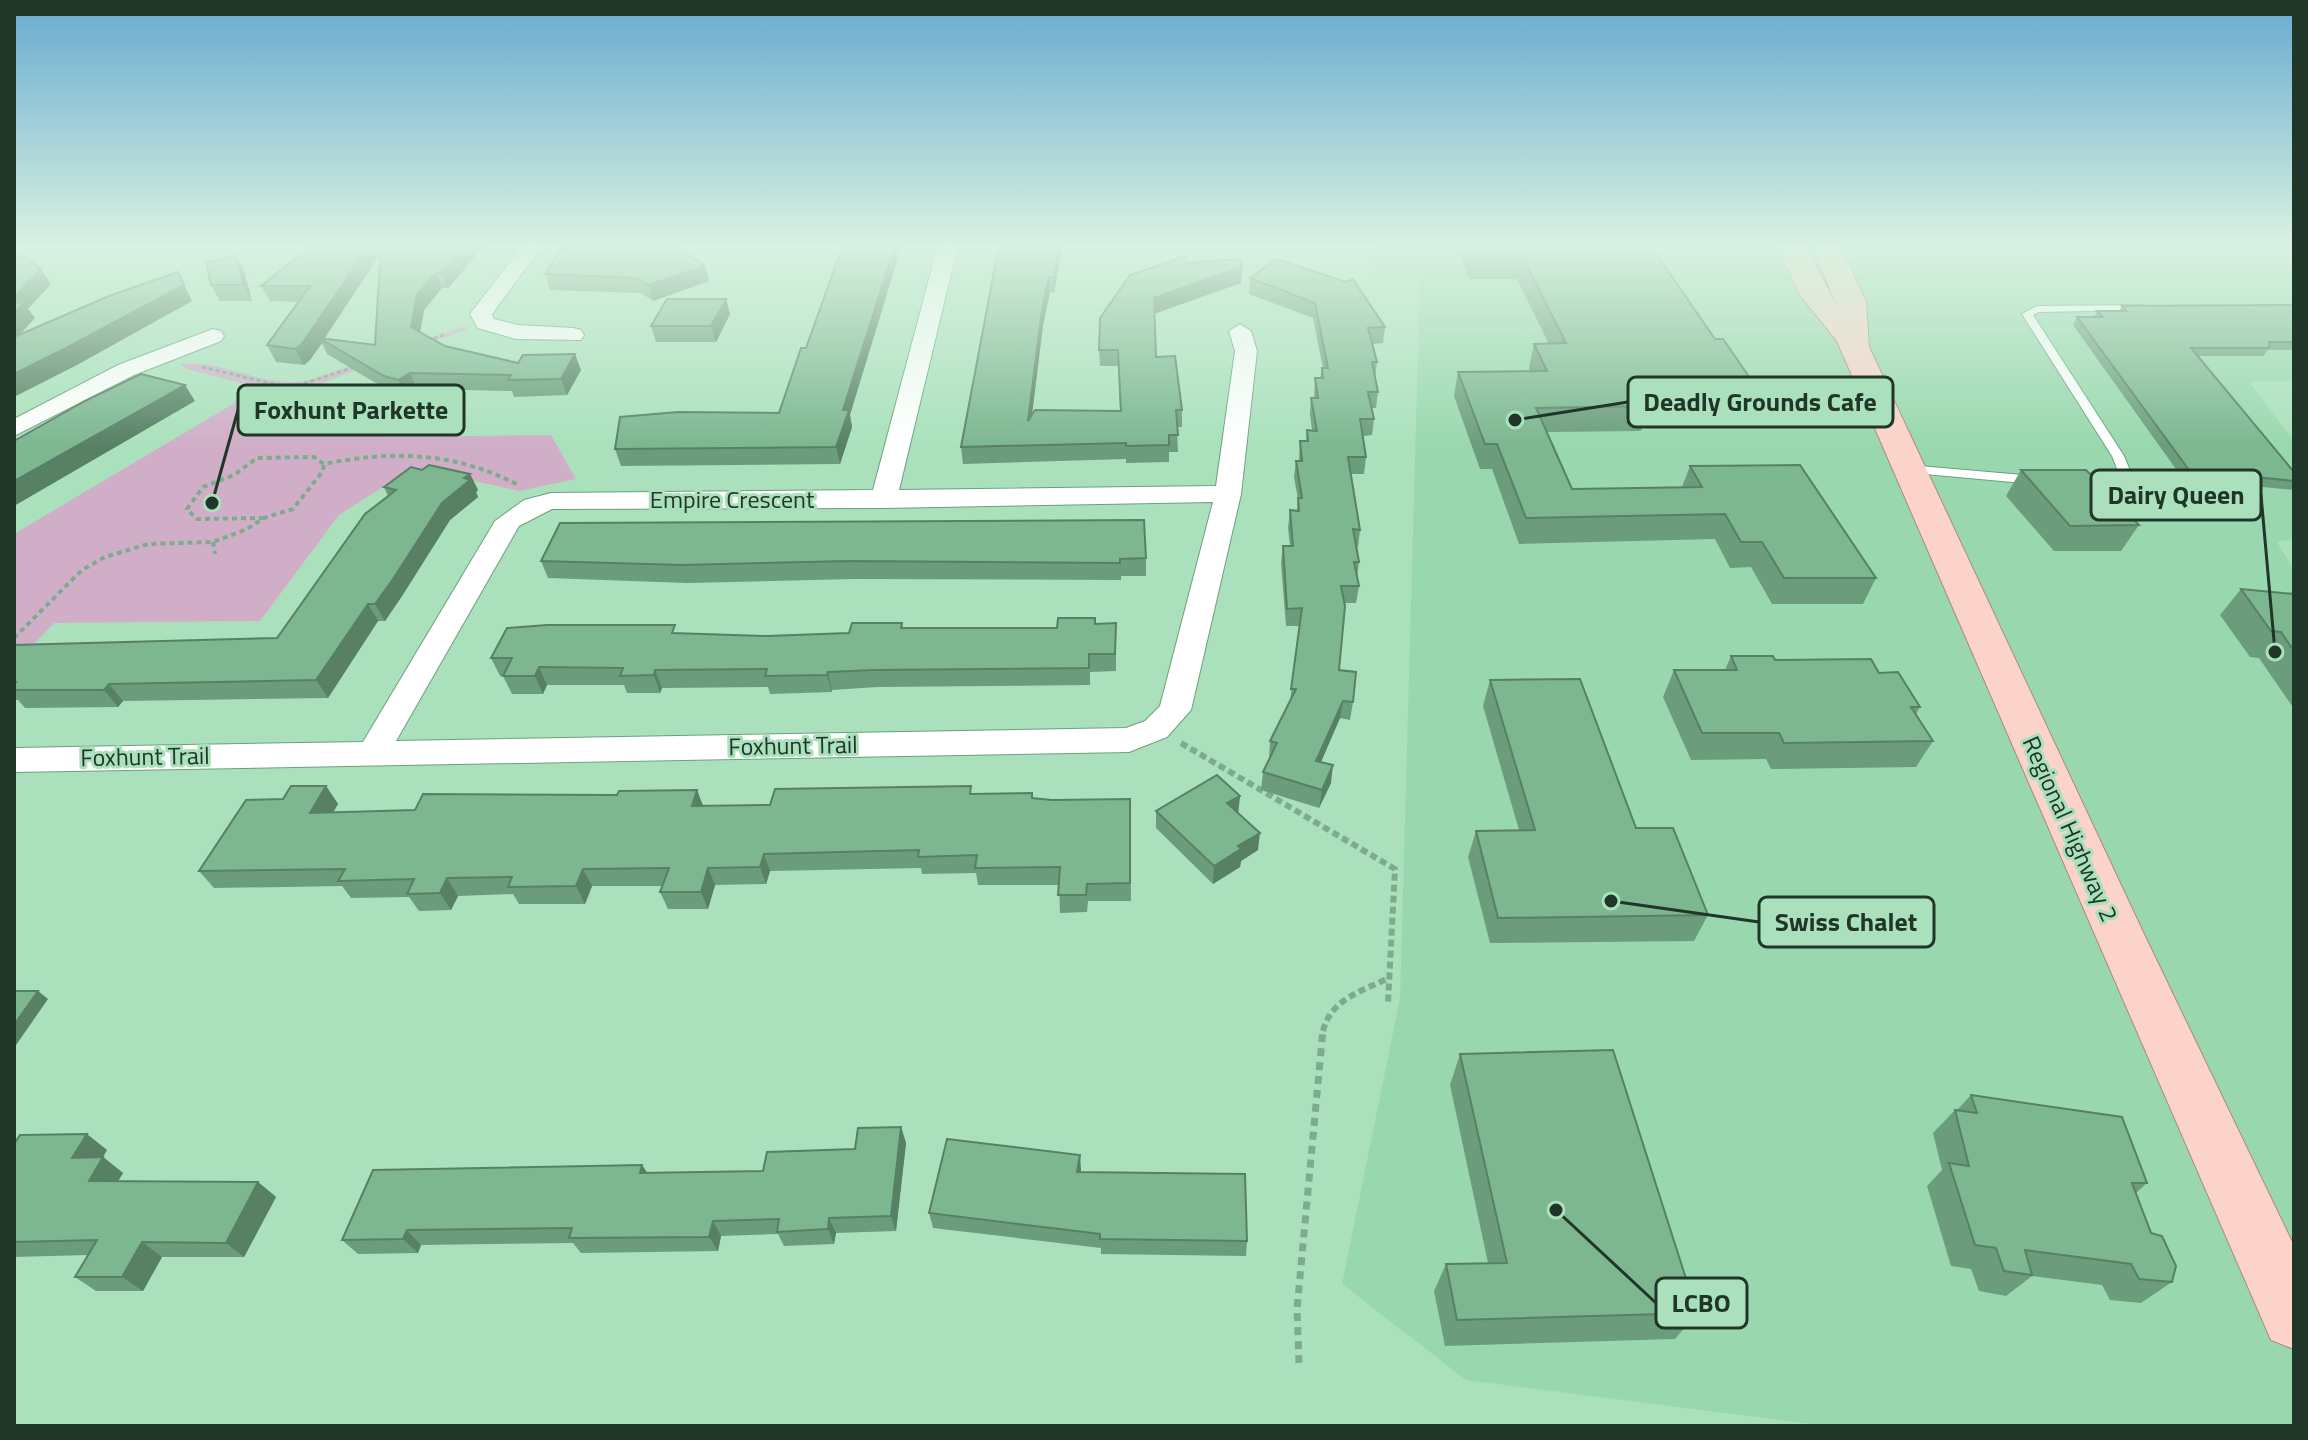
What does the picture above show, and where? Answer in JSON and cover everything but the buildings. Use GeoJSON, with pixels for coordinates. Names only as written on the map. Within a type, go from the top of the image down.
{"type":"FeatureCollection","features":[{"type":"Feature","properties":{"kind":"main road","name":"Regional Highway 2"},"geometry":{"type":"LineString","coordinates":[[1823,312],[1851,338]]}},
{"type":"Feature","properties":{"kind":"main road","name":"Regional Highway 2"},"geometry":{"type":"LineString","coordinates":[[1851,312],[1851,338],[1908,469],[2294,1317]]}},
{"type":"Feature","properties":{"kind":"street"},"geometry":{"type":"LineString","coordinates":[[482,312],[486,323],[516,332],[573,335]]}},
{"type":"Feature","properties":{"kind":"street"},"geometry":{"type":"LineString","coordinates":[[883,500],[931,312]]}},
{"type":"Feature","properties":{"kind":"street"},"geometry":{"type":"LineString","coordinates":[[1156,729],[1175,710],[1228,494],[1246,351],[1240,331]]}},
{"type":"Feature","properties":{"kind":"street"},"geometry":{"type":"LineString","coordinates":[[14,429],[126,370],[213,336]]}},
{"type":"Feature","properties":{"kind":"street","name":"Empire Crescent"},"geometry":{"type":"LineString","coordinates":[[373,753],[508,521],[533,506],[551,501],[576,500],[883,500],[1228,494]]}},
{"type":"Feature","properties":{"kind":"street","name":"Foxhunt Trail"},"geometry":{"type":"LineString","coordinates":[[14,760],[1129,740],[1156,729]]}},
{"type":"Feature","properties":{"kind":"lane"},"geometry":{"type":"LineString","coordinates":[[1908,469],[2054,480],[2100,479],[2125,473],[2118,456],[2027,314],[2031,312]]}},
{"type":"Feature","properties":{"kind":"path"},"geometry":{"type":"LineString","coordinates":[[418,344],[445,334]]}},
{"type":"Feature","properties":{"kind":"path"},"geometry":{"type":"LineString","coordinates":[[176,349],[193,365],[290,388],[364,364]]}},
{"type":"Feature","properties":{"kind":"path"},"geometry":{"type":"LineString","coordinates":[[264,518],[197,519],[187,509],[203,487],[234,475],[257,458],[314,457],[324,464],[357,458],[428,455],[481,468],[528,491]]}},
{"type":"Feature","properties":{"kind":"path"},"geometry":{"type":"LineString","coordinates":[[14,638],[82,570],[105,557],[148,544],[213,542],[247,529],[264,518],[293,509],[323,471],[324,464]]}},
{"type":"Feature","properties":{"kind":"path"},"geometry":{"type":"LineString","coordinates":[[213,542],[215,554]]}},
{"type":"Feature","properties":{"kind":"path"},"geometry":{"type":"LineString","coordinates":[[1156,729],[1395,869],[1388,1003]]}},
{"type":"Feature","properties":{"kind":"path"},"geometry":{"type":"LineString","coordinates":[[1299,1363],[1297,1309],[1323,1028],[1327,1011],[1389,978]]}},
{"type":"Feature","properties":{"kind":"shaded area"},"geometry":{"type":"Polygon","coordinates":[[[1419,312],[2294,312],[2294,381],[2249,382],[2294,441],[2294,539],[2277,542],[2294,570],[2294,1426],[1826,1426],[1466,1380],[1342,1284],[1400,998],[1419,312]]]}},
{"type":"Feature","properties":{"kind":"shaded area"},"geometry":{"type":"Polygon","coordinates":[[[465,326],[468,329],[292,394],[312,399],[386,437],[551,435],[576,479],[519,491],[414,467],[339,515],[260,621],[54,623],[14,665],[14,534],[260,388],[187,369],[180,364],[212,366],[275,381],[307,381],[465,326]]]}},
{"type":"Feature","properties":{"kind":"place","name":"Deadly Grounds Cafe"},"geometry":{"type":"Point","coordinates":[1515,420]}},
{"type":"Feature","properties":{"kind":"place","name":"Foxhunt Parkette"},"geometry":{"type":"Point","coordinates":[212,503]}},
{"type":"Feature","properties":{"kind":"place","name":"Dairy Queen"},"geometry":{"type":"Point","coordinates":[2275,652]}},
{"type":"Feature","properties":{"kind":"place","name":"Swiss Chalet"},"geometry":{"type":"Point","coordinates":[1611,901]}},
{"type":"Feature","properties":{"kind":"place","name":"LCBO"},"geometry":{"type":"Point","coordinates":[1556,1210]}}]}
